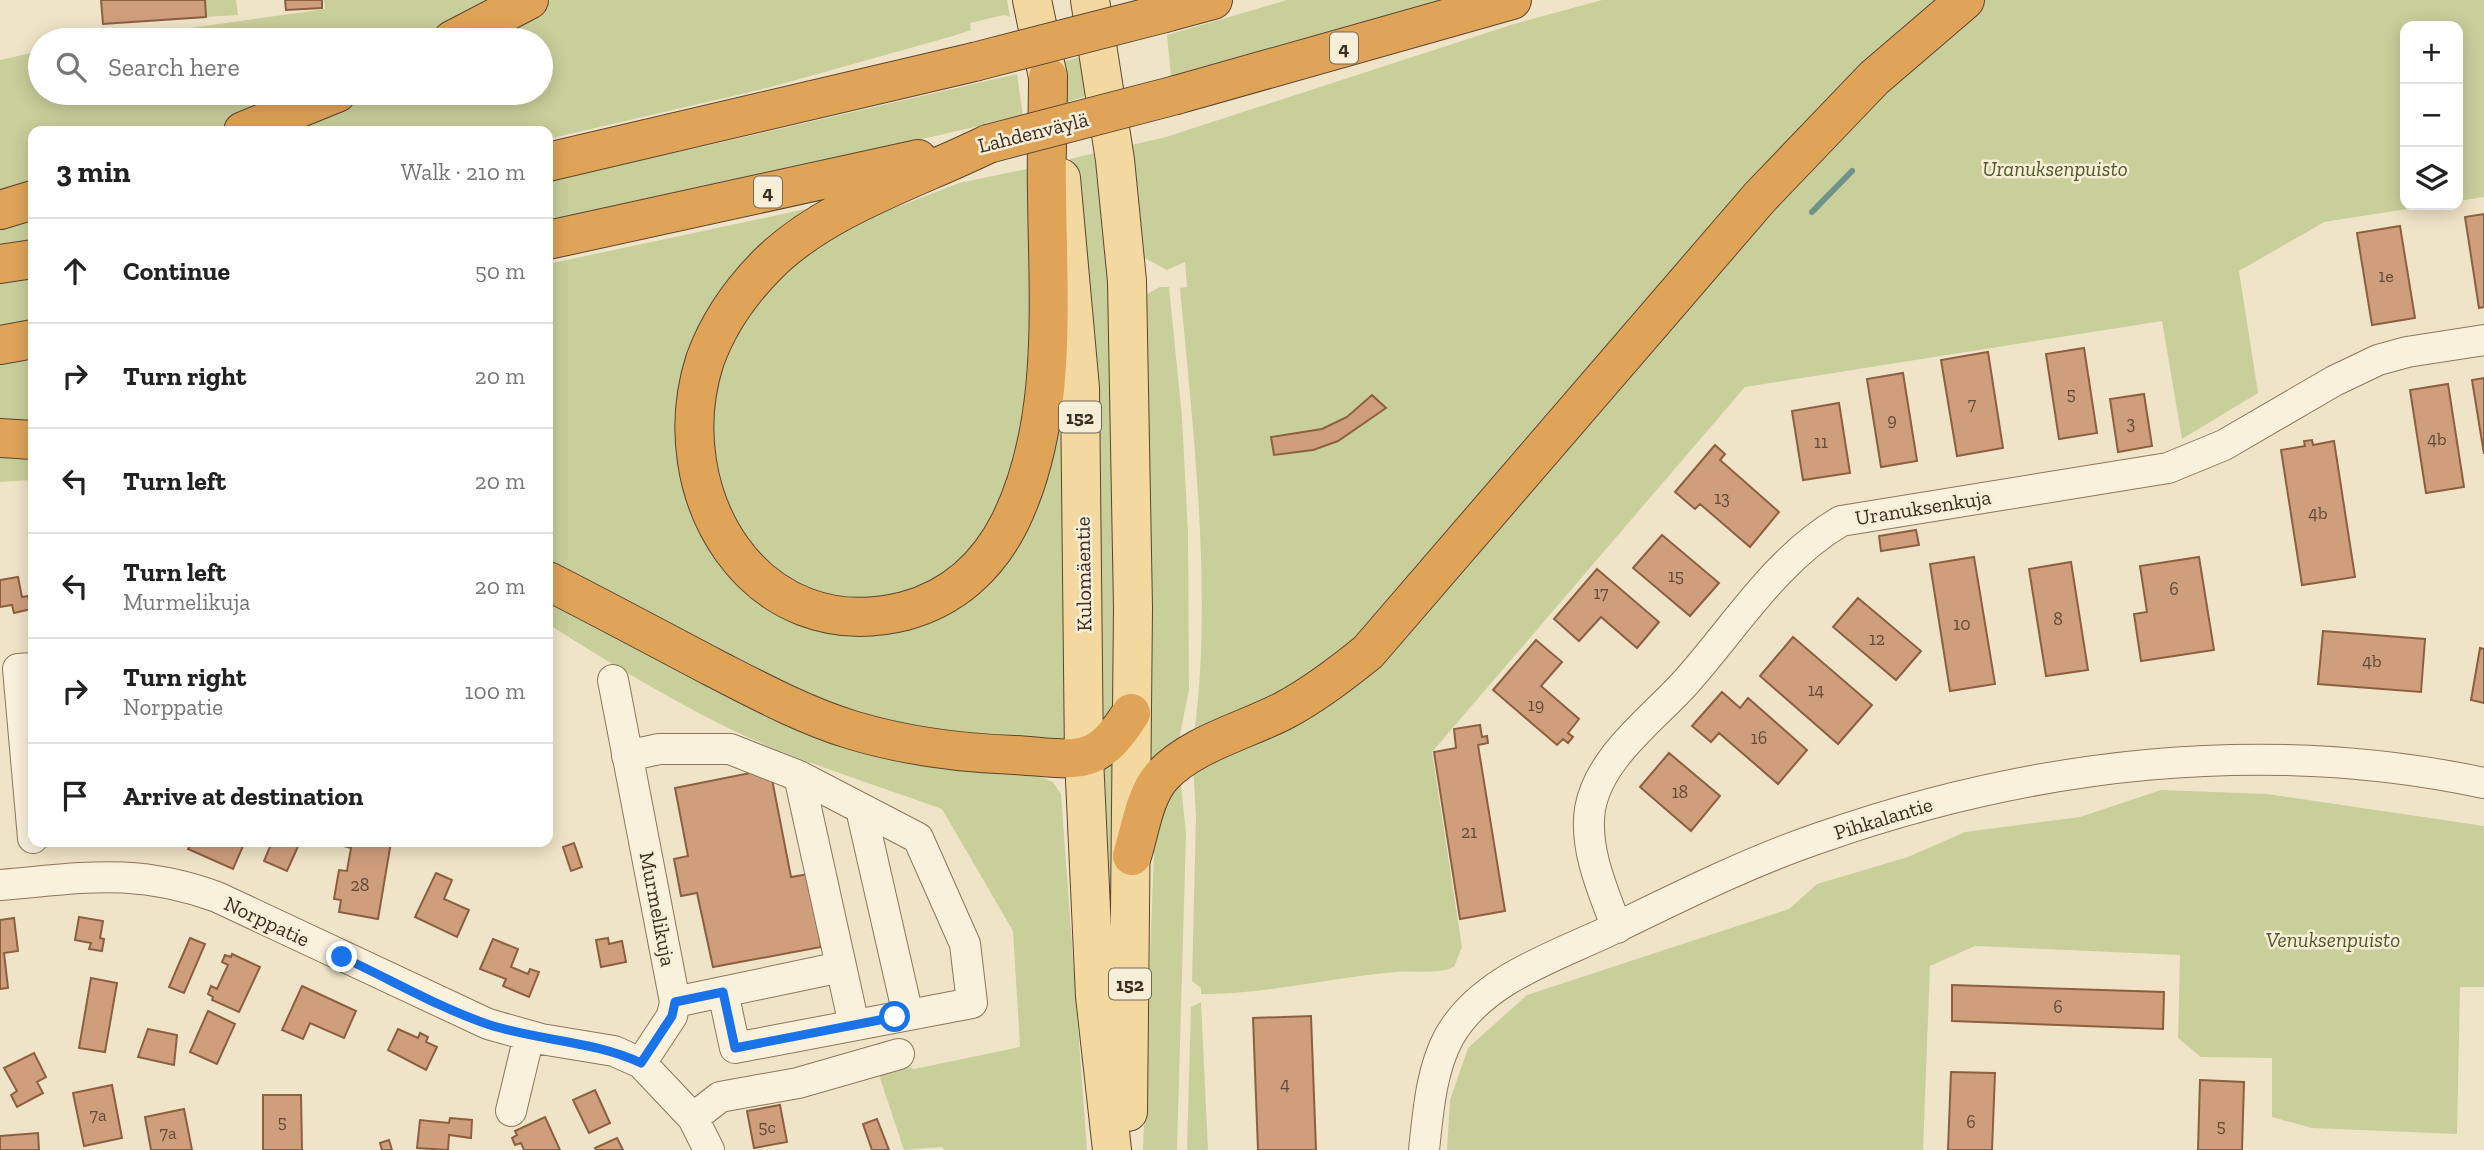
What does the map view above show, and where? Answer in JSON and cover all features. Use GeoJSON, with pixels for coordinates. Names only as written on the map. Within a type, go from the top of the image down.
{"type":"FeatureCollection","features":[{"type":"Feature","properties":{"kind":"highway"},"geometry":{"type":"LineString","coordinates":[[475,28],[529,0]]}},
{"type":"Feature","properties":{"kind":"highway"},"geometry":{"type":"LineString","coordinates":[[553,161],[974,62],[1176,6],[1213,0]]}},
{"type":"Feature","properties":{"kind":"highway","name":"Lahdenväylä"},"geometry":{"type":"LineString","coordinates":[[553,239],[988,144],[1176,95],[1512,0]]}},
{"type":"Feature","properties":{"kind":"highway"},"geometry":{"type":"LineString","coordinates":[[1132,856],[1152,792],[1162,776],[1186,757],[1285,710],[1330,684],[1368,652],[1760,197],[1874,78],[1965,0]]}},
{"type":"Feature","properties":{"kind":"highway"},"geometry":{"type":"LineString","coordinates":[[988,144],[838,214],[797,240],[768,263],[738,298],[720,327],[705,360],[698,390],[695,436],[698,471],[709,508],[731,551],[749,572],[796,604],[846,618],[891,614],[916,608],[937,599],[979,570],[998,544],[1011,519],[1026,483],[1035,448],[1044,384],[1048,309],[1048,77]]}},
{"type":"Feature","properties":{"kind":"highway"},"geometry":{"type":"LineString","coordinates":[[255,126],[307,105]]}},
{"type":"Feature","properties":{"kind":"highway"},"geometry":{"type":"LineString","coordinates":[[0,209],[28,201]]}},
{"type":"Feature","properties":{"kind":"highway"},"geometry":{"type":"LineString","coordinates":[[0,264],[28,260]]}},
{"type":"Feature","properties":{"kind":"highway"},"geometry":{"type":"LineString","coordinates":[[0,345],[28,340]]}},
{"type":"Feature","properties":{"kind":"highway"},"geometry":{"type":"LineString","coordinates":[[0,438],[28,440]]}},
{"type":"Feature","properties":{"kind":"highway"},"geometry":{"type":"LineString","coordinates":[[553,584],[752,688],[851,729],[947,750],[1084,758],[1105,748],[1115,739],[1131,713]]}},
{"type":"Feature","properties":{"kind":"main road","name":"Kulomäentie"},"geometry":{"type":"LineString","coordinates":[[1032,0],[1048,77],[1067,230],[1080,388],[1084,758],[1095,996],[1111,1150]]}},
{"type":"Feature","properties":{"kind":"main road","name":"152"},"geometry":{"type":"LineString","coordinates":[[1090,0],[1111,132],[1128,281],[1133,472],[1128,1150]]}},
{"type":"Feature","properties":{"kind":"street","name":"Uranuksenkuja"},"geometry":{"type":"LineString","coordinates":[[1617,928],[1598,880],[1590,831],[1591,809],[1599,782],[1622,749],[1686,682],[1785,564],[1812,538],[1841,521],[2168,468],[2211,451],[2334,381],[2378,360],[2484,340]]}},
{"type":"Feature","properties":{"kind":"street"},"geometry":{"type":"LineString","coordinates":[[17,665],[28,785]]}},
{"type":"Feature","properties":{"kind":"street","name":"Murmelikuja"},"geometry":{"type":"LineString","coordinates":[[613,680],[675,1002]]}},
{"type":"Feature","properties":{"kind":"street"},"geometry":{"type":"LineString","coordinates":[[627,755],[659,749],[730,749],[799,776],[918,838],[965,944],[972,1003],[735,1048],[723,992]]}},
{"type":"Feature","properties":{"kind":"street","name":"Pihkalantie"},"geometry":{"type":"LineString","coordinates":[[1424,1150],[1429,1103],[1450,1037],[1482,997],[1510,979],[1672,899],[1821,837],[1948,799],[2061,774],[2178,762],[2294,760],[2365,763],[2484,783]]}},
{"type":"Feature","properties":{"kind":"street"},"geometry":{"type":"LineString","coordinates":[[799,776],[854,1025]]}},
{"type":"Feature","properties":{"kind":"street"},"geometry":{"type":"LineString","coordinates":[[861,808],[908,1015]]}},
{"type":"Feature","properties":{"kind":"street"},"geometry":{"type":"LineString","coordinates":[[34,847],[37,882]]}},
{"type":"Feature","properties":{"kind":"street","name":"Norppatie"},"geometry":{"type":"LineString","coordinates":[[0,885],[136,876],[179,883],[217,897],[488,1024],[529,1035],[614,1051],[641,1063]]}},
{"type":"Feature","properties":{"kind":"street"},"geometry":{"type":"LineString","coordinates":[[709,1150],[693,1118],[641,1063],[672,1016],[675,1002],[841,967]]}},
{"type":"Feature","properties":{"kind":"street"},"geometry":{"type":"LineString","coordinates":[[511,1111],[529,1035]]}},
{"type":"Feature","properties":{"kind":"street"},"geometry":{"type":"LineString","coordinates":[[693,1118],[720,1097],[797,1083],[899,1054]]}},
{"type":"Feature","properties":{"kind":"green space"},"geometry":{"type":"Polygon","coordinates":[[[205,0],[236,0],[238,15],[206,17],[205,0]]]}},
{"type":"Feature","properties":{"kind":"green space"},"geometry":{"type":"Polygon","coordinates":[[[324,0],[504,0],[449,28],[190,28],[325,9],[324,0]]]}},
{"type":"Feature","properties":{"kind":"green space"},"geometry":{"type":"Polygon","coordinates":[[[551,0],[1007,0],[1010,17],[1004,15],[970,23],[971,30],[953,36],[771,87],[553,138],[553,126],[271,126],[325,105],[553,105],[553,28],[498,28],[551,0]]]}},
{"type":"Feature","properties":{"kind":"green space"},"geometry":{"type":"Polygon","coordinates":[[[1287,0],[1446,0],[1171,77],[1167,35],[1287,0]]]}},
{"type":"Feature","properties":{"kind":"green space"},"geometry":{"type":"Polygon","coordinates":[[[1602,0],[1947,0],[1324,679],[1194,735],[1202,626],[1201,569],[1195,455],[1180,288],[1187,287],[1185,262],[1167,270],[1143,257],[1131,145],[1166,137],[1514,24],[1602,0]]]}},
{"type":"Feature","properties":{"kind":"green space","name":"Uranuksenpuisto"},"geometry":{"type":"Polygon","coordinates":[[[1984,0],[2484,0],[2484,197],[2463,200],[2463,21],[2400,21],[2401,210],[2324,222],[2239,271],[2258,393],[2182,439],[2162,321],[1745,387],[1432,752],[1462,947],[1454,967],[1432,972],[1371,975],[1274,989],[1201,994],[1201,988],[1192,981],[1196,816],[1193,767],[1260,737],[1614,384],[1916,56],[1984,0]]]}},
{"type":"Feature","properties":{"kind":"green space"},"geometry":{"type":"Polygon","coordinates":[[[28,54],[28,105],[279,105],[226,126],[28,126],[28,190],[0,198],[0,60],[28,54]]]}},
{"type":"Feature","properties":{"kind":"green space"},"geometry":{"type":"Polygon","coordinates":[[[1080,57],[1086,96],[1061,104],[1055,64],[1080,57]]]}},
{"type":"Feature","properties":{"kind":"green space"},"geometry":{"type":"Polygon","coordinates":[[[1017,74],[1023,116],[553,223],[553,178],[701,147],[1017,74]]]}},
{"type":"Feature","properties":{"kind":"green space"},"geometry":{"type":"Polygon","coordinates":[[[1095,153],[1110,298],[1119,693],[1100,732],[1089,353],[1070,159],[1095,153]]]}},
{"type":"Feature","properties":{"kind":"green space"},"geometry":{"type":"Polygon","coordinates":[[[1031,168],[1034,318],[1021,448],[1004,506],[961,560],[922,592],[862,602],[783,586],[719,500],[709,398],[745,309],[823,236],[959,183],[1031,168]]]}},
{"type":"Feature","properties":{"kind":"green space"},"geometry":{"type":"Polygon","coordinates":[[[806,209],[784,238],[750,269],[687,467],[795,618],[983,584],[1055,349],[1066,529],[1066,736],[1059,744],[1011,743],[834,713],[553,576],[553,263],[806,209]]]}},
{"type":"Feature","properties":{"kind":"green space"},"geometry":{"type":"Polygon","coordinates":[[[28,212],[28,240],[0,244],[0,220],[28,212]]]}},
{"type":"Feature","properties":{"kind":"green space"},"geometry":{"type":"Polygon","coordinates":[[[28,279],[28,323],[0,327],[0,284],[28,279]]]}},
{"type":"Feature","properties":{"kind":"green space"},"geometry":{"type":"Polygon","coordinates":[[[1160,287],[1169,287],[1182,417],[1188,533],[1189,689],[1178,745],[1150,762],[1147,294],[1160,287]]]}},
{"type":"Feature","properties":{"kind":"green space"},"geometry":{"type":"Polygon","coordinates":[[[28,359],[28,432],[0,429],[0,364],[28,359]]]}},
{"type":"Feature","properties":{"kind":"green space"},"geometry":{"type":"Polygon","coordinates":[[[0,449],[28,452],[28,480],[0,482],[0,449]]]}},
{"type":"Feature","properties":{"kind":"green space"},"geometry":{"type":"Polygon","coordinates":[[[553,598],[713,679],[1022,769],[1053,782],[1061,794],[1087,1150],[944,1150],[942,1147],[904,1150],[872,1054],[914,1069],[1020,1047],[1013,931],[942,809],[780,751],[728,728],[614,665],[553,627],[553,598]]]}},
{"type":"Feature","properties":{"kind":"green space"},"geometry":{"type":"Polygon","coordinates":[[[1114,756],[1112,938],[1096,797],[1106,760],[1114,756]]]}},
{"type":"Feature","properties":{"kind":"green space"},"geometry":{"type":"Polygon","coordinates":[[[1180,776],[1186,833],[1177,1150],[1143,1150],[1154,850],[1158,811],[1180,776]]]}},
{"type":"Feature","properties":{"kind":"green space","name":"Venuksenpuisto"},"geometry":{"type":"Polygon","coordinates":[[[2161,790],[2267,794],[2484,826],[2484,987],[2460,987],[2457,1134],[2312,1128],[2272,1117],[2272,1058],[2201,1057],[2178,1038],[2180,955],[1975,946],[1930,966],[1923,1150],[1447,1150],[1450,1100],[1468,1048],[1527,995],[1789,909],[1817,884],[1908,857],[1965,832],[2080,817],[2161,790]]]}},
{"type":"Feature","properties":{"kind":"green space"},"geometry":{"type":"Polygon","coordinates":[[[1201,1002],[1208,1150],[1187,1150],[1191,1007],[1201,1002]]]}},
{"type":"Feature","properties":{"kind":"building"},"geometry":{"type":"Polygon","coordinates":[[[101,0],[205,0],[206,17],[103,24],[101,0]]]}},
{"type":"Feature","properties":{"kind":"building"},"geometry":{"type":"Polygon","coordinates":[[[285,0],[322,0],[322,8],[286,10],[285,0]]]}},
{"type":"Feature","properties":{"kind":"building"},"geometry":{"type":"Polygon","coordinates":[[[2484,214],[2484,307],[2479,308],[2465,217],[2484,214]]]}},
{"type":"Feature","properties":{"kind":"building"},"geometry":{"type":"Polygon","coordinates":[[[2400,226],[2415,318],[2372,325],[2357,233],[2400,226]]]}},
{"type":"Feature","properties":{"kind":"building"},"geometry":{"type":"Polygon","coordinates":[[[2084,348],[2097,433],[2059,439],[2046,354],[2084,348]]]}},
{"type":"Feature","properties":{"kind":"building"},"geometry":{"type":"Polygon","coordinates":[[[1988,352],[2003,448],[1957,456],[1941,360],[1988,352]]]}},
{"type":"Feature","properties":{"kind":"building"},"geometry":{"type":"Polygon","coordinates":[[[1903,373],[1917,461],[1881,467],[1867,379],[1903,373]]]}},
{"type":"Feature","properties":{"kind":"building"},"geometry":{"type":"Polygon","coordinates":[[[2484,378],[2484,454],[2472,380],[2484,378]]]}},
{"type":"Feature","properties":{"kind":"building"},"geometry":{"type":"Polygon","coordinates":[[[2448,384],[2464,487],[2426,493],[2410,390],[2448,384]]]}},
{"type":"Feature","properties":{"kind":"building"},"geometry":{"type":"Polygon","coordinates":[[[2144,394],[2152,446],[2118,452],[2110,399],[2144,394]]]}},
{"type":"Feature","properties":{"kind":"building"},"geometry":{"type":"Polygon","coordinates":[[[1372,395],[1386,408],[1338,441],[1313,450],[1274,455],[1271,437],[1322,429],[1347,417],[1372,395]]]}},
{"type":"Feature","properties":{"kind":"building"},"geometry":{"type":"Polygon","coordinates":[[[1839,403],[1850,473],[1803,480],[1792,411],[1839,403]]]}},
{"type":"Feature","properties":{"kind":"building"},"geometry":{"type":"Polygon","coordinates":[[[2312,440],[2313,445],[2334,441],[2355,577],[2302,585],[2281,450],[2305,446],[2304,441],[2312,440]]]}},
{"type":"Feature","properties":{"kind":"building"},"geometry":{"type":"Polygon","coordinates":[[[1715,445],[1725,454],[1720,460],[1779,512],[1750,547],[1700,504],[1695,509],[1675,492],[1715,445]]]}},
{"type":"Feature","properties":{"kind":"building"},"geometry":{"type":"Polygon","coordinates":[[[1916,530],[1919,545],[1881,551],[1879,536],[1916,530]]]}},
{"type":"Feature","properties":{"kind":"building"},"geometry":{"type":"Polygon","coordinates":[[[1662,535],[1719,583],[1690,616],[1633,568],[1662,535]]]}},
{"type":"Feature","properties":{"kind":"building"},"geometry":{"type":"Polygon","coordinates":[[[1974,557],[1995,684],[1950,691],[1930,564],[1974,557]]]}},
{"type":"Feature","properties":{"kind":"building"},"geometry":{"type":"Polygon","coordinates":[[[2199,557],[2214,650],[2141,661],[2134,614],[2147,612],[2140,566],[2199,557]]]}},
{"type":"Feature","properties":{"kind":"building"},"geometry":{"type":"Polygon","coordinates":[[[2071,562],[2088,670],[2046,676],[2029,569],[2071,562]]]}},
{"type":"Feature","properties":{"kind":"building"},"geometry":{"type":"Polygon","coordinates":[[[1597,569],[1659,622],[1637,648],[1601,617],[1579,641],[1554,619],[1597,569]]]}},
{"type":"Feature","properties":{"kind":"building"},"geometry":{"type":"Polygon","coordinates":[[[18,577],[22,597],[28,596],[28,610],[14,613],[12,605],[0,607],[0,580],[18,577]]]}},
{"type":"Feature","properties":{"kind":"building"},"geometry":{"type":"Polygon","coordinates":[[[1858,598],[1921,651],[1896,680],[1833,627],[1858,598]]]}},
{"type":"Feature","properties":{"kind":"building"},"geometry":{"type":"Polygon","coordinates":[[[2323,631],[2425,639],[2421,692],[2318,684],[2323,631]]]}},
{"type":"Feature","properties":{"kind":"building"},"geometry":{"type":"Polygon","coordinates":[[[1793,637],[1872,705],[1838,744],[1760,676],[1793,637]]]}},
{"type":"Feature","properties":{"kind":"building"},"geometry":{"type":"Polygon","coordinates":[[[1536,640],[1562,662],[1541,686],[1579,719],[1568,733],[1573,737],[1568,743],[1563,739],[1557,745],[1493,690],[1536,640]]]}},
{"type":"Feature","properties":{"kind":"building"},"geometry":{"type":"Polygon","coordinates":[[[2480,648],[2484,649],[2484,703],[2471,700],[2480,648]]]}},
{"type":"Feature","properties":{"kind":"building"},"geometry":{"type":"Polygon","coordinates":[[[1722,692],[1740,708],[1748,698],[1807,750],[1778,784],[1719,733],[1711,742],[1692,726],[1722,692]]]}},
{"type":"Feature","properties":{"kind":"building"},"geometry":{"type":"Polygon","coordinates":[[[1480,725],[1482,737],[1487,736],[1488,743],[1478,745],[1505,911],[1460,919],[1434,752],[1456,748],[1454,729],[1480,725]]]}},
{"type":"Feature","properties":{"kind":"building"},"geometry":{"type":"Polygon","coordinates":[[[1669,753],[1720,796],[1691,831],[1640,787],[1669,753]]]}},
{"type":"Feature","properties":{"kind":"building"},"geometry":{"type":"Polygon","coordinates":[[[770,769],[791,877],[809,874],[821,947],[713,967],[697,893],[681,896],[674,859],[688,856],[675,788],[770,769]]]}},
{"type":"Feature","properties":{"kind":"building"},"geometry":{"type":"Polygon","coordinates":[[[574,843],[582,867],[571,871],[563,847],[574,843]]]}},
{"type":"Feature","properties":{"kind":"building"},"geometry":{"type":"Polygon","coordinates":[[[189,847],[243,847],[233,869],[188,849],[189,847]]]}},
{"type":"Feature","properties":{"kind":"building"},"geometry":{"type":"Polygon","coordinates":[[[270,847],[298,847],[287,871],[264,861],[270,847]]]}},
{"type":"Feature","properties":{"kind":"building"},"geometry":{"type":"Polygon","coordinates":[[[348,847],[390,847],[378,919],[339,912],[341,900],[334,899],[339,870],[347,871],[351,848],[348,847]]]}},
{"type":"Feature","properties":{"kind":"building"},"geometry":{"type":"Polygon","coordinates":[[[436,873],[452,880],[444,899],[469,910],[457,937],[415,917],[436,873]]]}},
{"type":"Feature","properties":{"kind":"building"},"geometry":{"type":"Polygon","coordinates":[[[79,917],[103,921],[100,938],[104,939],[102,951],[89,949],[91,943],[75,940],[79,917]]]}},
{"type":"Feature","properties":{"kind":"building"},"geometry":{"type":"Polygon","coordinates":[[[14,918],[18,951],[4,953],[8,988],[0,989],[0,920],[14,918]]]}},
{"type":"Feature","properties":{"kind":"building"},"geometry":{"type":"Polygon","coordinates":[[[190,938],[205,944],[184,993],[169,987],[190,938]]]}},
{"type":"Feature","properties":{"kind":"building"},"geometry":{"type":"Polygon","coordinates":[[[608,938],[609,944],[622,941],[626,962],[601,967],[596,940],[608,938]]]}},
{"type":"Feature","properties":{"kind":"building"},"geometry":{"type":"Polygon","coordinates":[[[493,939],[518,949],[511,967],[528,974],[530,969],[539,972],[529,997],[503,986],[506,979],[480,969],[493,939]]]}},
{"type":"Feature","properties":{"kind":"building"},"geometry":{"type":"Polygon","coordinates":[[[232,954],[260,967],[239,1012],[212,1000],[213,997],[208,994],[211,986],[217,989],[228,965],[222,962],[225,955],[231,957],[232,954]]]}},
{"type":"Feature","properties":{"kind":"building"},"geometry":{"type":"Polygon","coordinates":[[[91,978],[117,983],[105,1052],[79,1048],[91,978]]]}},
{"type":"Feature","properties":{"kind":"building"},"geometry":{"type":"Polygon","coordinates":[[[1952,985],[2164,992],[2163,1029],[1952,1021],[1952,985]]]}},
{"type":"Feature","properties":{"kind":"building"},"geometry":{"type":"Polygon","coordinates":[[[302,986],[356,1011],[344,1038],[310,1023],[303,1039],[282,1030],[302,986]]]}},
{"type":"Feature","properties":{"kind":"building"},"geometry":{"type":"Polygon","coordinates":[[[208,1011],[235,1024],[217,1064],[190,1052],[208,1011]]]}},
{"type":"Feature","properties":{"kind":"building"},"geometry":{"type":"Polygon","coordinates":[[[1311,1016],[1316,1150],[1258,1150],[1253,1018],[1311,1016]]]}},
{"type":"Feature","properties":{"kind":"building"},"geometry":{"type":"Polygon","coordinates":[[[148,1029],[177,1035],[174,1065],[138,1057],[148,1029]]]}},
{"type":"Feature","properties":{"kind":"building"},"geometry":{"type":"Polygon","coordinates":[[[398,1029],[418,1038],[420,1033],[428,1037],[426,1042],[437,1047],[426,1070],[388,1050],[398,1029]]]}},
{"type":"Feature","properties":{"kind":"building"},"geometry":{"type":"Polygon","coordinates":[[[34,1053],[46,1077],[37,1082],[43,1093],[17,1107],[11,1095],[17,1091],[4,1068],[34,1053]]]}},
{"type":"Feature","properties":{"kind":"building"},"geometry":{"type":"Polygon","coordinates":[[[1951,1072],[1995,1073],[1992,1150],[1948,1150],[1951,1072]]]}},
{"type":"Feature","properties":{"kind":"building"},"geometry":{"type":"Polygon","coordinates":[[[2200,1080],[2244,1082],[2242,1150],[2198,1150],[2200,1080]]]}},
{"type":"Feature","properties":{"kind":"building"},"geometry":{"type":"Polygon","coordinates":[[[112,1085],[122,1138],[84,1146],[73,1093],[112,1085]]]}},
{"type":"Feature","properties":{"kind":"building"},"geometry":{"type":"Polygon","coordinates":[[[595,1090],[610,1123],[589,1133],[573,1100],[595,1090]]]}},
{"type":"Feature","properties":{"kind":"building"},"geometry":{"type":"Polygon","coordinates":[[[263,1095],[301,1095],[302,1150],[263,1150],[263,1095]]]}},
{"type":"Feature","properties":{"kind":"building"},"geometry":{"type":"Polygon","coordinates":[[[780,1105],[787,1142],[754,1148],[747,1111],[780,1105]]]}},
{"type":"Feature","properties":{"kind":"building"},"geometry":{"type":"Polygon","coordinates":[[[184,1109],[192,1150],[151,1150],[145,1117],[184,1109]]]}},
{"type":"Feature","properties":{"kind":"building"},"geometry":{"type":"Polygon","coordinates":[[[545,1117],[560,1150],[524,1150],[521,1143],[515,1145],[512,1138],[517,1135],[515,1131],[545,1117]]]}},
{"type":"Feature","properties":{"kind":"building"},"geometry":{"type":"Polygon","coordinates":[[[450,1118],[472,1120],[471,1138],[449,1135],[448,1150],[417,1148],[420,1120],[449,1123],[450,1118]]]}},
{"type":"Feature","properties":{"kind":"building"},"geometry":{"type":"Polygon","coordinates":[[[877,1119],[889,1150],[872,1150],[863,1124],[877,1119]]]}},
{"type":"Feature","properties":{"kind":"building"},"geometry":{"type":"Polygon","coordinates":[[[38,1133],[39,1150],[0,1150],[0,1136],[38,1133]]]}},
{"type":"Feature","properties":{"kind":"building"},"geometry":{"type":"Polygon","coordinates":[[[617,1138],[623,1150],[596,1150],[595,1148],[617,1138]]]}},
{"type":"Feature","properties":{"kind":"building"},"geometry":{"type":"Polygon","coordinates":[[[389,1140],[392,1150],[382,1150],[380,1143],[389,1140]]]}},
{"type":"Feature","properties":{"kind":"waterway"},"geometry":{"type":"LineString","coordinates":[[1812,212],[1852,171]]}},
{"type":"Feature","properties":{"kind":"route"},"geometry":{"type":"LineString","coordinates":[[342,957],[488,1024],[541,1039],[614,1051],[641,1063],[672,1016],[675,1002],[723,992],[735,1048],[895,1017]]}}]}
